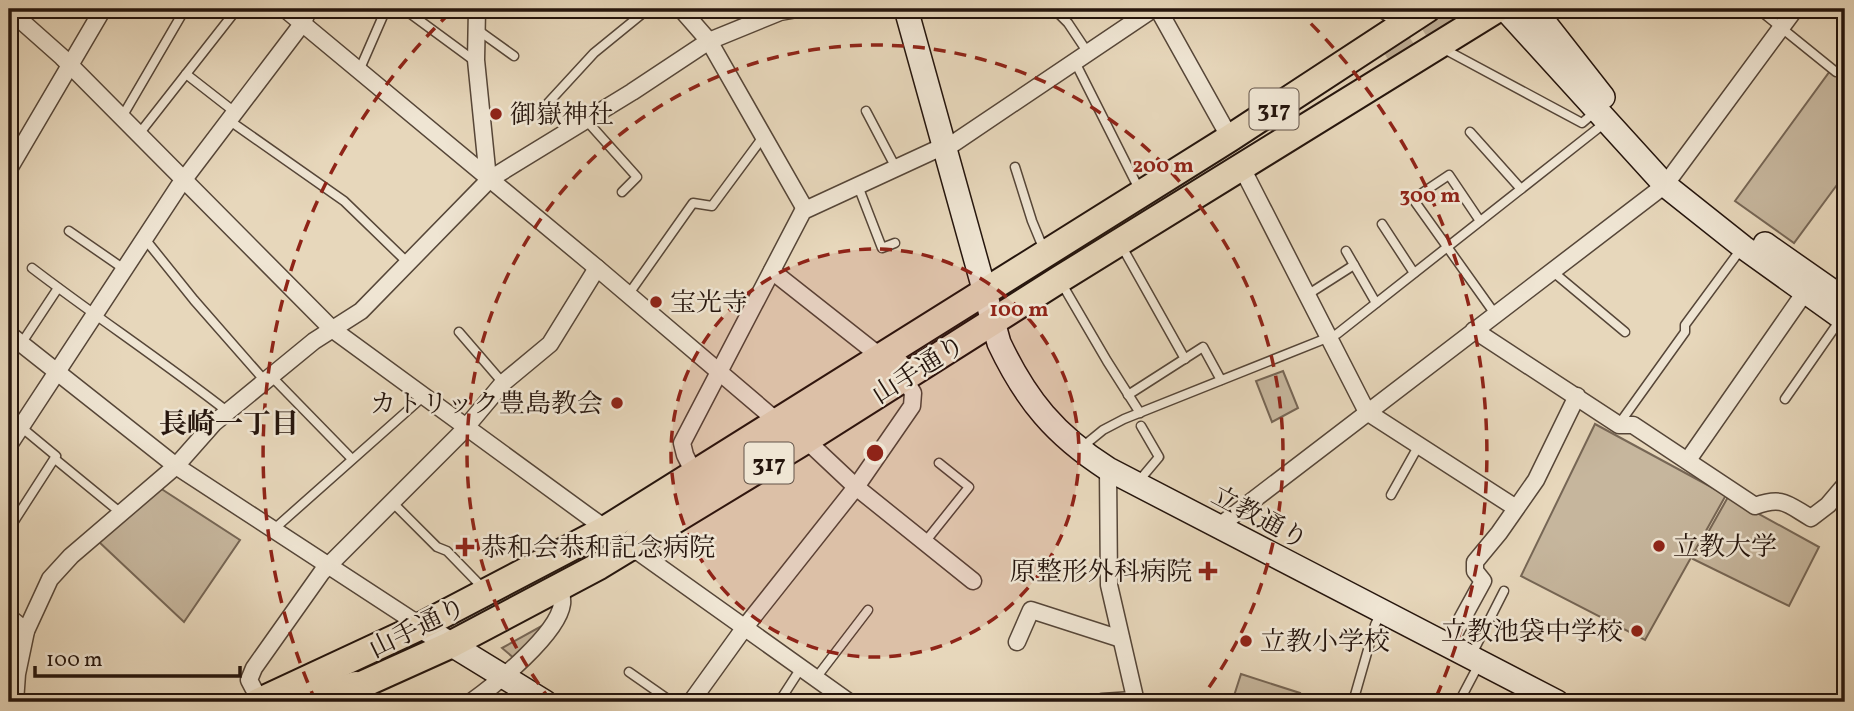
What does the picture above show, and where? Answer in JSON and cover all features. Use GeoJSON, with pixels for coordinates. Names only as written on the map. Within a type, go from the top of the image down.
{"type":"FeatureCollection","features":[{"type":"Feature","properties":{"kind":"highway"},"geometry":{"type":"LineString","coordinates":[[633,544],[699,488],[893,367]]}},
{"type":"Feature","properties":{"kind":"highway"},"geometry":{"type":"LineString","coordinates":[[309,702],[363,691]]}},
{"type":"Feature","properties":{"kind":"main road","name":"山手通り"},"geometry":{"type":"LineString","coordinates":[[259,702],[421,626],[606,529],[778,422],[994,322],[1497,9]]}},
{"type":"Feature","properties":{"kind":"main road","name":"山手通り"},"geometry":{"type":"LineString","coordinates":[[325,702],[363,691],[560,588],[806,440],[985,290],[1230,138],[1416,16]]}},
{"type":"Feature","properties":{"kind":"main road"},"geometry":{"type":"LineString","coordinates":[[1046,253],[1060,279]]}},
{"type":"Feature","properties":{"kind":"street"},"geometry":{"type":"LineString","coordinates":[[9,169],[103,9]]}},
{"type":"Feature","properties":{"kind":"street"},"geometry":{"type":"LineString","coordinates":[[285,9],[778,422]]}},
{"type":"Feature","properties":{"kind":"street"},"geometry":{"type":"LineString","coordinates":[[9,445],[184,180],[302,24],[309,9]]}},
{"type":"Feature","properties":{"kind":"street"},"geometry":{"type":"LineString","coordinates":[[477,9],[477,60],[490,179]]}},
{"type":"Feature","properties":{"kind":"street"},"geometry":{"type":"LineString","coordinates":[[681,9],[709,41],[805,209]]}},
{"type":"Feature","properties":{"kind":"street"},"geometry":{"type":"LineString","coordinates":[[15,702],[17,674],[26,631],[50,579],[71,556],[176,466],[214,422],[332,329],[361,311],[490,179],[709,41],[780,12],[797,9]]}},
{"type":"Feature","properties":{"kind":"street","name":"立教通り"},"geometry":{"type":"LineString","coordinates":[[906,9],[999,343],[1029,398],[1055,429],[1079,450],[1108,469],[1557,702]]}},
{"type":"Feature","properties":{"kind":"street"},"geometry":{"type":"LineString","coordinates":[[694,473],[682,443],[805,209],[954,143],[1156,9],[1230,138]]}},
{"type":"Feature","properties":{"kind":"street"},"geometry":{"type":"LineString","coordinates":[[1382,9],[1416,16]]}},
{"type":"Feature","properties":{"kind":"street"},"geometry":{"type":"LineString","coordinates":[[1505,9],[1601,116],[1669,181],[1743,247],[1805,292],[1844,313]]}},
{"type":"Feature","properties":{"kind":"street"},"geometry":{"type":"LineString","coordinates":[[1534,9],[1669,181],[1751,234],[1844,313]]}},
{"type":"Feature","properties":{"kind":"street"},"geometry":{"type":"LineString","coordinates":[[1218,527],[1669,181],[1795,9]]}},
{"type":"Feature","properties":{"kind":"street"},"geometry":{"type":"LineString","coordinates":[[9,10],[70,65],[332,329],[849,702]]}},
{"type":"Feature","properties":{"kind":"street"},"geometry":{"type":"LineString","coordinates":[[1242,168],[1367,412],[1516,508]]}},
{"type":"Feature","properties":{"kind":"street"},"geometry":{"type":"LineString","coordinates":[[259,702],[249,680],[254,668],[328,566],[466,427],[503,383],[550,344],[597,268]]}},
{"type":"Feature","properties":{"kind":"street"},"geometry":{"type":"LineString","coordinates":[[691,702],[745,627],[856,487],[912,406],[913,393],[893,367],[772,271]]}},
{"type":"Feature","properties":{"kind":"street"},"geometry":{"type":"LineString","coordinates":[[1688,460],[1805,292]]}},
{"type":"Feature","properties":{"kind":"street"},"geometry":{"type":"LineString","coordinates":[[1474,330],[1619,425],[1633,425],[1755,506],[1772,500],[1783,502],[1811,518],[1828,505],[1845,485]]}},
{"type":"Feature","properties":{"kind":"street"},"geometry":{"type":"LineString","coordinates":[[15,339],[176,466],[450,645],[545,702]]}},
{"type":"Feature","properties":{"kind":"street"},"geometry":{"type":"LineString","coordinates":[[1448,645],[1483,581],[1475,571],[1475,562],[1536,480],[1577,396]]}},
{"type":"Feature","properties":{"kind":"street"},"geometry":{"type":"LineString","coordinates":[[806,440],[856,487],[973,581]]}},
{"type":"Feature","properties":{"kind":"street"},"geometry":{"type":"LineString","coordinates":[[1108,469],[1109,585],[1135,699]]}},
{"type":"Feature","properties":{"kind":"street"},"geometry":{"type":"LineString","coordinates":[[471,702],[504,678],[557,617],[562,603],[560,588]]}},
{"type":"Feature","properties":{"kind":"street"},"geometry":{"type":"LineString","coordinates":[[1017,642],[1031,610],[1121,639]]}},
{"type":"Feature","properties":{"kind":"street"},"geometry":{"type":"LineString","coordinates":[[9,617],[26,631]]}},
{"type":"Feature","properties":{"kind":"lane"},"geometry":{"type":"LineString","coordinates":[[122,117],[186,9]]}},
{"type":"Feature","properties":{"kind":"lane"},"geometry":{"type":"LineString","coordinates":[[139,134],[237,9]]}},
{"type":"Feature","properties":{"kind":"lane"},"geometry":{"type":"LineString","coordinates":[[359,71],[386,9]]}},
{"type":"Feature","properties":{"kind":"lane"},"geometry":{"type":"LineString","coordinates":[[404,9],[477,60]]}},
{"type":"Feature","properties":{"kind":"lane"},"geometry":{"type":"LineString","coordinates":[[568,131],[548,103],[594,54],[648,9]]}},
{"type":"Feature","properties":{"kind":"lane"},"geometry":{"type":"LineString","coordinates":[[1054,9],[1068,23],[1142,193]]}},
{"type":"Feature","properties":{"kind":"lane"},"geometry":{"type":"LineString","coordinates":[[1758,9],[1836,72]]}},
{"type":"Feature","properties":{"kind":"lane"},"geometry":{"type":"LineString","coordinates":[[477,34],[482,33],[514,56]]}},
{"type":"Feature","properties":{"kind":"lane"},"geometry":{"type":"LineString","coordinates":[[1438,46],[1582,123],[1601,116]]}},
{"type":"Feature","properties":{"kind":"lane"},"geometry":{"type":"LineString","coordinates":[[186,75],[233,117],[344,201],[408,263]]}},
{"type":"Feature","properties":{"kind":"lane"},"geometry":{"type":"LineString","coordinates":[[866,111],[896,168]]}},
{"type":"Feature","properties":{"kind":"lane"},"geometry":{"type":"LineString","coordinates":[[1079,450],[1103,430],[1140,413],[1221,380],[1333,344],[1376,303],[1521,189],[1601,116]]}},
{"type":"Feature","properties":{"kind":"lane"},"geometry":{"type":"LineString","coordinates":[[586,120],[637,177],[622,192]]}},
{"type":"Feature","properties":{"kind":"lane"},"geometry":{"type":"LineString","coordinates":[[1470,132],[1521,189]]}},
{"type":"Feature","properties":{"kind":"lane"},"geometry":{"type":"LineString","coordinates":[[628,295],[693,203],[712,206],[764,137]]}},
{"type":"Feature","properties":{"kind":"lane"},"geometry":{"type":"LineString","coordinates":[[1015,167],[1032,221],[1046,253]]}},
{"type":"Feature","properties":{"kind":"lane"},"geometry":{"type":"LineString","coordinates":[[1480,221],[1449,175],[1413,199],[1495,314]]}},
{"type":"Feature","properties":{"kind":"lane"},"geometry":{"type":"LineString","coordinates":[[858,185],[882,248],[895,243]]}},
{"type":"Feature","properties":{"kind":"lane"},"geometry":{"type":"LineString","coordinates":[[1382,224],[1415,273]]}},
{"type":"Feature","properties":{"kind":"lane"},"geometry":{"type":"LineString","coordinates":[[69,231],[124,269]]}},
{"type":"Feature","properties":{"kind":"lane"},"geometry":{"type":"LineString","coordinates":[[145,238],[194,300],[268,379],[352,459]]}},
{"type":"Feature","properties":{"kind":"lane"},"geometry":{"type":"LineString","coordinates":[[1119,243],[1185,359]]}},
{"type":"Feature","properties":{"kind":"lane"},"geometry":{"type":"LineString","coordinates":[[1619,425],[1685,332],[1685,325],[1743,247]]}},
{"type":"Feature","properties":{"kind":"lane"},"geometry":{"type":"LineString","coordinates":[[1346,251],[1376,303]]}},
{"type":"Feature","properties":{"kind":"lane"},"geometry":{"type":"LineString","coordinates":[[1307,295],[1354,265]]}},
{"type":"Feature","properties":{"kind":"lane"},"geometry":{"type":"LineString","coordinates":[[32,268],[94,316],[175,370],[228,412]]}},
{"type":"Feature","properties":{"kind":"lane"},"geometry":{"type":"LineString","coordinates":[[1551,270],[1625,332]]}},
{"type":"Feature","properties":{"kind":"lane"},"geometry":{"type":"LineString","coordinates":[[1060,279],[1140,413]]}},
{"type":"Feature","properties":{"kind":"lane"},"geometry":{"type":"LineString","coordinates":[[15,339],[58,288]]}},
{"type":"Feature","properties":{"kind":"lane"},"geometry":{"type":"LineString","coordinates":[[1785,399],[1844,313]]}},
{"type":"Feature","properties":{"kind":"lane"},"geometry":{"type":"LineString","coordinates":[[459,332],[503,383]]}},
{"type":"Feature","properties":{"kind":"lane"},"geometry":{"type":"LineString","coordinates":[[1128,395],[1203,347],[1221,380]]}},
{"type":"Feature","properties":{"kind":"lane"},"geometry":{"type":"LineString","coordinates":[[273,530],[424,397]]}},
{"type":"Feature","properties":{"kind":"lane"},"geometry":{"type":"LineString","coordinates":[[9,415],[57,456],[9,529]]}},
{"type":"Feature","properties":{"kind":"lane"},"geometry":{"type":"LineString","coordinates":[[1136,484],[1159,457],[1141,426]]}},
{"type":"Feature","properties":{"kind":"lane"},"geometry":{"type":"LineString","coordinates":[[1391,495],[1419,445]]}},
{"type":"Feature","properties":{"kind":"lane"},"geometry":{"type":"LineString","coordinates":[[55,459],[121,513]]}},
{"type":"Feature","properties":{"kind":"lane"},"geometry":{"type":"LineString","coordinates":[[925,543],[969,487],[939,463]]}},
{"type":"Feature","properties":{"kind":"lane"},"geometry":{"type":"LineString","coordinates":[[392,502],[437,547],[447,551],[487,592]]}},
{"type":"Feature","properties":{"kind":"lane"},"geometry":{"type":"LineString","coordinates":[[1459,702],[1504,590]]}},
{"type":"Feature","properties":{"kind":"lane"},"geometry":{"type":"LineString","coordinates":[[816,678],[867,610]]}},
{"type":"Feature","properties":{"kind":"lane"},"geometry":{"type":"LineString","coordinates":[[1353,702],[1381,612]]}},
{"type":"Feature","properties":{"kind":"lane"},"geometry":{"type":"LineString","coordinates":[[779,702],[801,668]]}},
{"type":"Feature","properties":{"kind":"lane"},"geometry":{"type":"LineString","coordinates":[[629,672],[672,702]]}},
{"type":"Feature","properties":{"kind":"lane"},"geometry":{"type":"LineString","coordinates":[[1101,702],[1102,698],[1135,699]]}},
{"type":"Feature","properties":{"kind":"shaded area"},"geometry":{"type":"Polygon","coordinates":[[[1830,71],[1845,83],[1845,174],[1794,243],[1735,201],[1830,71]]]}},
{"type":"Feature","properties":{"kind":"shaded area"},"geometry":{"type":"Polygon","coordinates":[[[1283,371],[1298,408],[1272,422],[1256,381],[1283,371]]]}},
{"type":"Feature","properties":{"kind":"shaded area"},"geometry":{"type":"Polygon","coordinates":[[[1595,424],[1726,495],[1645,640],[1521,576],[1595,424]]]}},
{"type":"Feature","properties":{"kind":"shaded area"},"geometry":{"type":"Polygon","coordinates":[[[160,488],[240,540],[184,622],[98,541],[160,488]]]}},
{"type":"Feature","properties":{"kind":"shaded area"},"geometry":{"type":"Polygon","coordinates":[[[1728,497],[1819,547],[1789,606],[1693,559],[1728,497]]]}},
{"type":"Feature","properties":{"kind":"shaded area"},"geometry":{"type":"Polygon","coordinates":[[[549,622],[515,659],[502,648],[549,622]]]}},
{"type":"Feature","properties":{"kind":"shaded area"},"geometry":{"type":"Polygon","coordinates":[[[1241,674],[1300,693],[1297,702],[1232,702],[1241,674]]]}},
{"type":"Feature","properties":{"kind":"tunnel"},"geometry":{"type":"LineString","coordinates":[[1389,61],[1471,9]]}},
{"type":"Feature","properties":{"kind":"tunnel"},"geometry":{"type":"LineString","coordinates":[[895,367],[1012,294]]}},
{"type":"Feature","properties":{"kind":"place","name":"御嶽神社"},"geometry":{"type":"Point","coordinates":[496,114]}},
{"type":"Feature","properties":{"kind":"place","name":"宝光寺"},"geometry":{"type":"Point","coordinates":[656,302]}},
{"type":"Feature","properties":{"kind":"place","name":"カトリック豊島教会"},"geometry":{"type":"Point","coordinates":[617,403]}},
{"type":"Feature","properties":{"kind":"place","name":"立教大学"},"geometry":{"type":"Point","coordinates":[1659,546]}},
{"type":"Feature","properties":{"kind":"place","name":"恭和会恭和記念病院"},"geometry":{"type":"Point","coordinates":[465,547]}},
{"type":"Feature","properties":{"kind":"place","name":"原整形外科病院"},"geometry":{"type":"Point","coordinates":[1208,571]}},
{"type":"Feature","properties":{"kind":"place","name":"立教池袋中学校"},"geometry":{"type":"Point","coordinates":[1637,631]}},
{"type":"Feature","properties":{"kind":"place","name":"立教小学校"},"geometry":{"type":"Point","coordinates":[1246,641]}},
{"type":"Feature","properties":{"kind":"district","name":"長崎一丁目"},"geometry":{"type":"Point","coordinates":[229,423]}}]}
